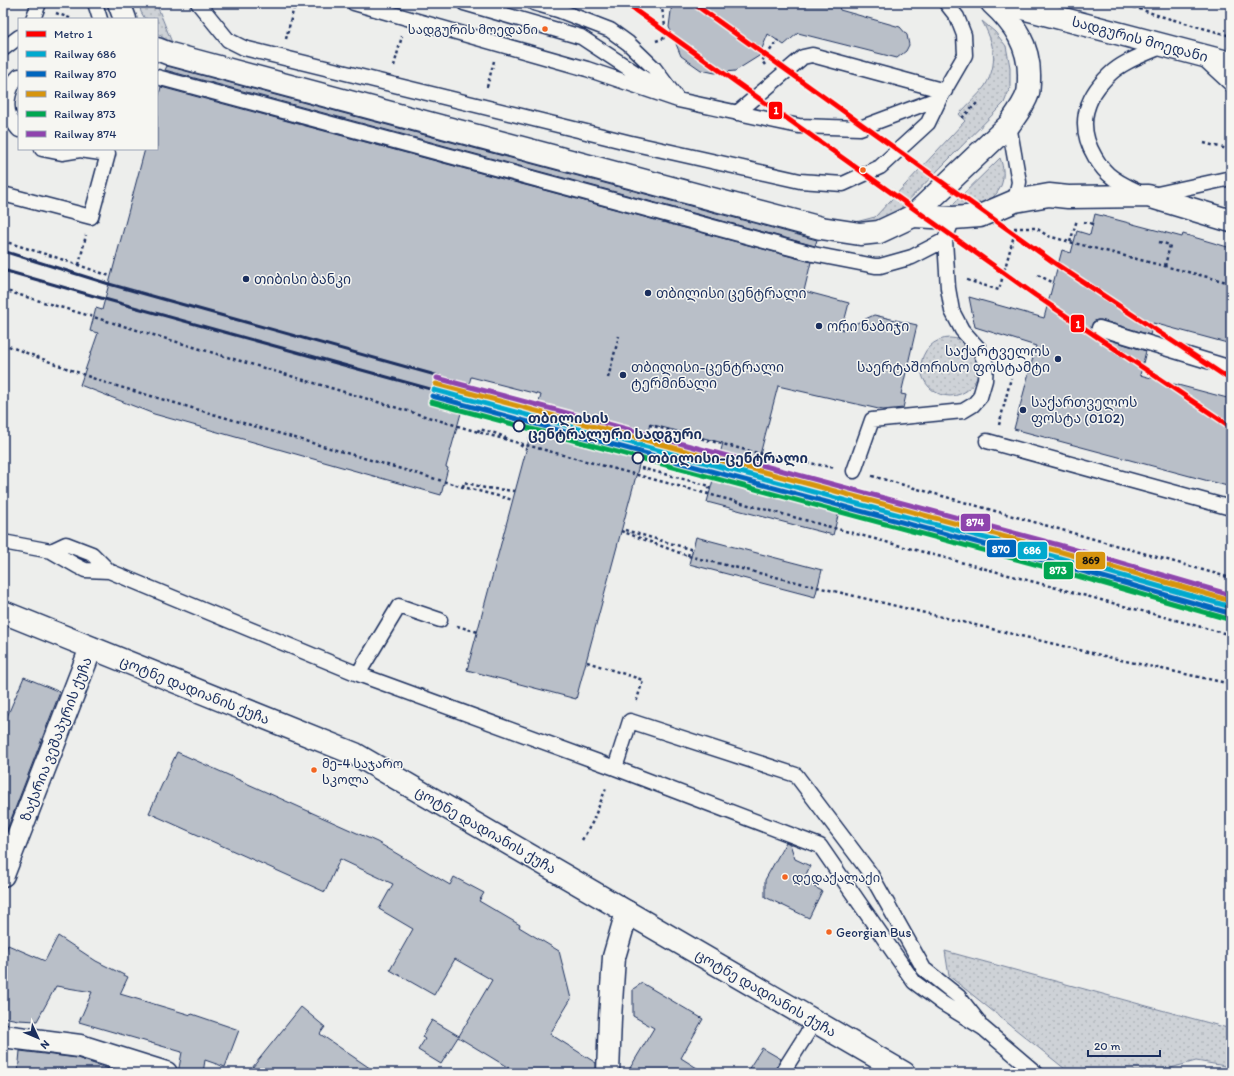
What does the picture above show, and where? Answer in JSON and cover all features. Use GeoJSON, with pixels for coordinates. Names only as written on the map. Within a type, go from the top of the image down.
{"type":"FeatureCollection","features":[{"type":"Feature","properties":{"kind":"main road"},"geometry":{"type":"LineString","coordinates":[[119,3],[125,18]]}},
{"type":"Feature","properties":{"kind":"main road"},"geometry":{"type":"LineString","coordinates":[[158,49],[170,54],[348,102],[821,228],[860,234],[879,232],[913,216],[1009,125],[1020,109],[1028,92],[1029,70],[1027,54],[1021,38],[1013,25],[992,3]]}},
{"type":"Feature","properties":{"kind":"main road","name":"სადგურის მოედანი"},"geometry":{"type":"LineString","coordinates":[[1003,3],[1231,63]]}},
{"type":"Feature","properties":{"kind":"main road"},"geometry":{"type":"LineString","coordinates":[[913,216],[953,218],[980,216],[1014,201],[1049,196],[1148,196],[1231,221]]}},
{"type":"Feature","properties":{"kind":"main road","name":"ცოტნე დადიანის ქუჩა"},"geometry":{"type":"LineString","coordinates":[[3,612],[355,754],[904,1073]]}},
{"type":"Feature","properties":{"kind":"main road","name":"ზაქარია ვეშაპურის ქუჩა"},"geometry":{"type":"LineString","coordinates":[[3,875],[92,648]]}},
{"type":"Feature","properties":{"kind":"main road"},"geometry":{"type":"LineString","coordinates":[[608,1073],[614,957],[627,912]]}},
{"type":"Feature","properties":{"kind":"main road"},"geometry":{"type":"LineString","coordinates":[[3,1036],[80,1046],[166,1073]]}},
{"type":"Feature","properties":{"kind":"lane"},"geometry":{"type":"LineString","coordinates":[[95,3],[100,18]]}},
{"type":"Feature","properties":{"kind":"lane"},"geometry":{"type":"LineString","coordinates":[[198,3],[228,40],[244,48],[631,144],[800,181],[843,184],[880,167],[928,123],[942,94],[965,55],[964,35],[957,17],[946,3]]}},
{"type":"Feature","properties":{"kind":"lane"},"geometry":{"type":"LineString","coordinates":[[354,3],[587,69],[678,100],[798,126],[860,128],[942,94]]}},
{"type":"Feature","properties":{"kind":"lane"},"geometry":{"type":"LineString","coordinates":[[464,3],[581,37],[678,100]]}},
{"type":"Feature","properties":{"kind":"lane"},"geometry":{"type":"LineString","coordinates":[[534,3],[558,10],[610,30],[628,43],[654,68],[678,100]]}},
{"type":"Feature","properties":{"kind":"lane"},"geometry":{"type":"LineString","coordinates":[[3,48],[18,38]]}},
{"type":"Feature","properties":{"kind":"lane"},"geometry":{"type":"LineString","coordinates":[[1165,45],[1126,63],[1109,74],[1097,88],[1084,121],[1086,138],[1098,162],[1112,177],[1148,196],[1231,178]]}},
{"type":"Feature","properties":{"kind":"lane"},"geometry":{"type":"LineString","coordinates":[[737,113],[803,57],[812,55],[942,94]]}},
{"type":"Feature","properties":{"kind":"lane"},"geometry":{"type":"LineString","coordinates":[[1200,55],[1231,84]]}},
{"type":"Feature","properties":{"kind":"lane"},"geometry":{"type":"LineString","coordinates":[[18,77],[10,91],[7,105],[9,116],[18,129]]}},
{"type":"Feature","properties":{"kind":"lane"},"geometry":{"type":"LineString","coordinates":[[160,78],[813,254],[880,266],[912,257],[945,240]]}},
{"type":"Feature","properties":{"kind":"lane"},"geometry":{"type":"LineString","coordinates":[[1009,125],[1019,182],[1014,201]]}},
{"type":"Feature","properties":{"kind":"lane"},"geometry":{"type":"LineString","coordinates":[[3,194],[91,217],[108,154],[80,150],[62,153],[47,150]]}},
{"type":"Feature","properties":{"kind":"lane"},"geometry":{"type":"LineString","coordinates":[[854,471],[872,420],[963,411],[973,405],[980,397],[985,380],[986,364],[979,349],[962,330],[952,311],[948,288],[945,240],[953,218]]}},
{"type":"Feature","properties":{"kind":"lane"},"geometry":{"type":"LineString","coordinates":[[1099,328],[1231,368]]}},
{"type":"Feature","properties":{"kind":"lane"},"geometry":{"type":"LineString","coordinates":[[987,441],[1231,508]]}},
{"type":"Feature","properties":{"kind":"lane"},"geometry":{"type":"LineString","coordinates":[[3,542],[51,551],[66,544],[92,554],[109,571],[358,674],[615,768],[820,846],[914,982],[942,1003],[983,1028],[1036,1073]]}},
{"type":"Feature","properties":{"kind":"lane"},"geometry":{"type":"LineString","coordinates":[[358,674],[399,606],[440,620]]}},
{"type":"Feature","properties":{"kind":"lane"},"geometry":{"type":"LineString","coordinates":[[615,768],[630,721],[796,775],[870,873],[924,969],[959,997],[983,1028]]}},
{"type":"Feature","properties":{"kind":"lane"},"geometry":{"type":"LineString","coordinates":[[782,1073],[815,1021]]}},
{"type":"Feature","properties":{"kind":"path"},"geometry":{"type":"LineString","coordinates":[[281,58],[295,3]]}},
{"type":"Feature","properties":{"kind":"path"},"geometry":{"type":"LineString","coordinates":[[656,41],[667,37],[661,3]]}},
{"type":"Feature","properties":{"kind":"path"},"geometry":{"type":"LineString","coordinates":[[1122,3],[1160,16],[1231,36]]}},
{"type":"Feature","properties":{"kind":"path"},"geometry":{"type":"LineString","coordinates":[[390,84],[407,18]]}},
{"type":"Feature","properties":{"kind":"path"},"geometry":{"type":"LineString","coordinates":[[962,118],[979,101]]}},
{"type":"Feature","properties":{"kind":"path"},"geometry":{"type":"LineString","coordinates":[[1204,143],[1231,150]]}},
{"type":"Feature","properties":{"kind":"path"},"geometry":{"type":"LineString","coordinates":[[79,265],[91,217]]}},
{"type":"Feature","properties":{"kind":"path"},"geometry":{"type":"LineString","coordinates":[[1070,242],[1076,220]]}},
{"type":"Feature","properties":{"kind":"path"},"geometry":{"type":"LineString","coordinates":[[963,279],[999,290],[1016,228],[1036,228],[1048,236],[1231,283]]}},
{"type":"Feature","properties":{"kind":"path"},"geometry":{"type":"LineString","coordinates":[[3,241],[110,276]]}},
{"type":"Feature","properties":{"kind":"path"},"geometry":{"type":"LineString","coordinates":[[1159,242],[1170,245],[1165,266]]}},
{"type":"Feature","properties":{"kind":"path"},"geometry":{"type":"LineString","coordinates":[[1038,275],[1054,283]]}},
{"type":"Feature","properties":{"kind":"path"},"geometry":{"type":"LineString","coordinates":[[3,290],[478,432],[707,495],[1231,635]]}},
{"type":"Feature","properties":{"kind":"path"},"geometry":{"type":"LineString","coordinates":[[608,378],[619,336]]}},
{"type":"Feature","properties":{"kind":"path"},"geometry":{"type":"LineString","coordinates":[[3,344],[103,382],[512,500]]}},
{"type":"Feature","properties":{"kind":"path"},"geometry":{"type":"LineString","coordinates":[[998,429],[1011,378]]}},
{"type":"Feature","properties":{"kind":"path"},"geometry":{"type":"LineString","coordinates":[[650,425],[761,454],[854,471],[1231,578]]}},
{"type":"Feature","properties":{"kind":"path"},"geometry":{"type":"LineString","coordinates":[[478,432],[479,429],[498,434],[526,449]]}},
{"type":"Feature","properties":{"kind":"path"},"geometry":{"type":"LineString","coordinates":[[641,468],[710,486],[707,495]]}},
{"type":"Feature","properties":{"kind":"path"},"geometry":{"type":"LineString","coordinates":[[463,487],[464,482],[485,488],[515,491]]}},
{"type":"Feature","properties":{"kind":"path"},"geometry":{"type":"LineString","coordinates":[[625,530],[690,549],[688,556]]}},
{"type":"Feature","properties":{"kind":"path"},"geometry":{"type":"LineString","coordinates":[[621,531],[688,556],[1122,660],[1231,684]]}},
{"type":"Feature","properties":{"kind":"path"},"geometry":{"type":"LineString","coordinates":[[586,662],[643,680],[630,721]]}},
{"type":"Feature","properties":{"kind":"path"},"geometry":{"type":"LineString","coordinates":[[582,840],[592,823],[615,768]]}},
{"type":"Feature","properties":{"kind":"shaded area"},"geometry":{"type":"Polygon","coordinates":[[[139,3],[156,3],[173,45],[158,34],[158,18],[144,18],[139,3]]]}},
{"type":"Feature","properties":{"kind":"shaded area"},"geometry":{"type":"Polygon","coordinates":[[[982,21],[995,32],[1006,46],[1010,67],[1010,88],[1004,103],[896,213],[880,225],[852,223],[875,217],[965,121],[959,114],[985,86],[992,69],[992,45],[990,37],[982,21]]]}},
{"type":"Feature","properties":{"kind":"shaded area"},"geometry":{"type":"Polygon","coordinates":[[[1000,158],[1003,180],[998,192],[993,197],[980,205],[948,209],[1000,158]]]}},
{"type":"Feature","properties":{"kind":"shaded area"},"geometry":{"type":"Polygon","coordinates":[[[944,338],[956,338],[971,346],[979,361],[979,373],[971,388],[956,396],[944,396],[929,388],[921,373],[921,361],[929,346],[944,338]]]}},
{"type":"Feature","properties":{"kind":"shaded area"},"geometry":{"type":"Polygon","coordinates":[[[945,951],[1231,1029],[1231,1067],[1196,1061],[1156,1072],[1065,1069],[949,976],[945,951]]]}},
{"type":"Feature","properties":{"kind":"building"},"geometry":{"type":"Polygon","coordinates":[[[672,3],[838,3],[840,10],[900,27],[907,35],[909,45],[906,51],[897,58],[798,33],[784,45],[768,34],[759,56],[735,71],[715,73],[701,70],[681,56],[669,27],[672,3]]]}},
{"type":"Feature","properties":{"kind":"building"},"geometry":{"type":"Polygon","coordinates":[[[167,66],[817,240],[815,246],[165,70],[167,66]]]}},
{"type":"Feature","properties":{"kind":"building","name":"თბილისი-ცენტრალი ტერმინალი"},"geometry":{"type":"Polygon","coordinates":[[[161,87],[811,262],[804,291],[849,303],[842,330],[874,315],[917,325],[901,394],[906,395],[903,408],[883,410],[778,386],[752,485],[840,508],[833,535],[707,502],[723,443],[650,424],[576,699],[467,670],[541,395],[471,377],[446,467],[448,468],[441,495],[154,414],[80,385],[98,333],[90,331],[96,308],[102,310],[145,150],[158,150],[158,98],[161,87]]]}},
{"type":"Feature","properties":{"kind":"building","name":"საქარტველოს საერტაშორისო ფოსტამტი"},"geometry":{"type":"Polygon","coordinates":[[[1095,214],[1182,237],[1183,234],[1231,248],[1231,344],[1153,323],[1150,335],[1101,320],[1093,322],[1091,330],[1097,336],[1146,351],[1140,375],[1231,399],[1231,487],[1014,429],[1036,346],[975,327],[969,297],[1044,318],[1062,250],[1071,253],[1077,231],[1090,235],[1095,214]]]}},
{"type":"Feature","properties":{"kind":"building"},"geometry":{"type":"Polygon","coordinates":[[[696,537],[822,570],[815,597],[689,564],[696,537]]]}},
{"type":"Feature","properties":{"kind":"building"},"geometry":{"type":"Polygon","coordinates":[[[24,677],[60,692],[3,840],[3,726],[24,677]]]}},
{"type":"Feature","properties":{"kind":"building"},"geometry":{"type":"Polygon","coordinates":[[[177,752],[377,842],[450,885],[454,877],[484,893],[479,901],[520,925],[519,927],[559,951],[571,999],[550,1034],[596,1063],[596,1073],[517,1073],[458,1037],[441,1064],[418,1050],[425,1039],[422,1037],[432,1020],[459,1036],[492,980],[455,959],[434,995],[390,970],[413,929],[379,909],[393,884],[340,859],[325,892],[149,813],[177,752]]]}},
{"type":"Feature","properties":{"kind":"building"},"geometry":{"type":"Polygon","coordinates":[[[786,842],[790,844],[795,859],[810,866],[803,881],[822,891],[809,918],[765,897],[765,880],[786,842]]]}},
{"type":"Feature","properties":{"kind":"building"},"geometry":{"type":"Polygon","coordinates":[[[58,936],[96,961],[128,977],[120,994],[191,1015],[192,1014],[239,1030],[225,1067],[205,1060],[203,1073],[178,1073],[182,1052],[79,1022],[92,992],[56,986],[37,1021],[18,1020],[3,1017],[3,957],[8,945],[45,961],[58,936]]]}},
{"type":"Feature","properties":{"kind":"building"},"geometry":{"type":"Polygon","coordinates":[[[642,983],[703,1019],[681,1058],[705,1073],[627,1073],[654,1028],[633,1016],[633,989],[642,983]]]}},
{"type":"Feature","properties":{"kind":"building"},"geometry":{"type":"Polygon","coordinates":[[[301,1007],[325,1027],[320,1034],[377,1073],[248,1073],[301,1007]]]}},
{"type":"Feature","properties":{"kind":"building"},"geometry":{"type":"Polygon","coordinates":[[[762,1048],[781,1059],[774,1073],[746,1073],[762,1048]]]}},
{"type":"Feature","properties":{"kind":"building"},"geometry":{"type":"Polygon","coordinates":[[[20,1051],[77,1058],[121,1073],[18,1073],[20,1051]]]}},
{"type":"Feature","properties":{"kind":"building"},"geometry":{"type":"Polygon","coordinates":[[[795,1068],[804,1073],[792,1073],[795,1068]]]}},
{"type":"Feature","properties":{"kind":"railway"},"geometry":{"type":"LineString","coordinates":[[3,251],[109,284],[439,376]]}},
{"type":"Feature","properties":{"kind":"railway"},"geometry":{"type":"LineString","coordinates":[[3,270],[434,390]]}},
{"type":"Feature","properties":{"kind":"metro line","name":"1"},"geometry":{"type":"LineString","coordinates":[[625,3],[1035,295],[1231,427]]}},
{"type":"Feature","properties":{"kind":"metro line","name":"1"},"geometry":{"type":"LineString","coordinates":[[693,3],[1056,264],[1231,380]]}},
{"type":"Feature","properties":{"kind":"rail line","name":"874"},"geometry":{"type":"LineString","coordinates":[[437,378],[1059,545],[1231,595]]}},
{"type":"Feature","properties":{"kind":"rail line","name":"869"},"geometry":{"type":"LineString","coordinates":[[436,384],[1058,551],[1231,601]]}},
{"type":"Feature","properties":{"kind":"rail line","name":"686"},"geometry":{"type":"LineString","coordinates":[[434,390],[1056,557],[1231,607]]}},
{"type":"Feature","properties":{"kind":"rail line","name":"870"},"geometry":{"type":"LineString","coordinates":[[432,396],[1054,563],[1229,613]]}},
{"type":"Feature","properties":{"kind":"rail line","name":"873"},"geometry":{"type":"LineString","coordinates":[[431,402],[1053,569],[1228,619]]}},
{"type":"Feature","properties":{"kind":"place","name":"სადგურის მოედანი"},"geometry":{"type":"Point","coordinates":[545,29]}},
{"type":"Feature","properties":{"kind":"place","name":"თიბისი ბანკი"},"geometry":{"type":"Point","coordinates":[246,279]}},
{"type":"Feature","properties":{"kind":"place","name":"თბილისი ცენტრალი"},"geometry":{"type":"Point","coordinates":[648,293]}},
{"type":"Feature","properties":{"kind":"place","name":"ორი ნაბიჯი"},"geometry":{"type":"Point","coordinates":[819,326]}},
{"type":"Feature","properties":{"kind":"place","name":"საქარტველოს საერტაშორისო ფოსტამტი"},"geometry":{"type":"Point","coordinates":[1058,359]}},
{"type":"Feature","properties":{"kind":"place","name":"თბილისი-ცენტრალი ტერმინალი"},"geometry":{"type":"Point","coordinates":[623,375]}},
{"type":"Feature","properties":{"kind":"place","name":"საქართველოს ფოსტა (0102)"},"geometry":{"type":"Point","coordinates":[1023,410]}},
{"type":"Feature","properties":{"kind":"place","name":"თბილისის ცენტრალური სადგური"},"geometry":{"type":"Point","coordinates":[519,426]}},
{"type":"Feature","properties":{"kind":"place","name":"თბილისი-ცენტრალი"},"geometry":{"type":"Point","coordinates":[638,458]}},
{"type":"Feature","properties":{"kind":"place","name":"მე-4 საჯარო სკოლა"},"geometry":{"type":"Point","coordinates":[314,770]}},
{"type":"Feature","properties":{"kind":"place","name":"დედაქალაქი"},"geometry":{"type":"Point","coordinates":[785,877]}},
{"type":"Feature","properties":{"kind":"place","name":"Georgian Bus"},"geometry":{"type":"Point","coordinates":[829,932]}}]}
